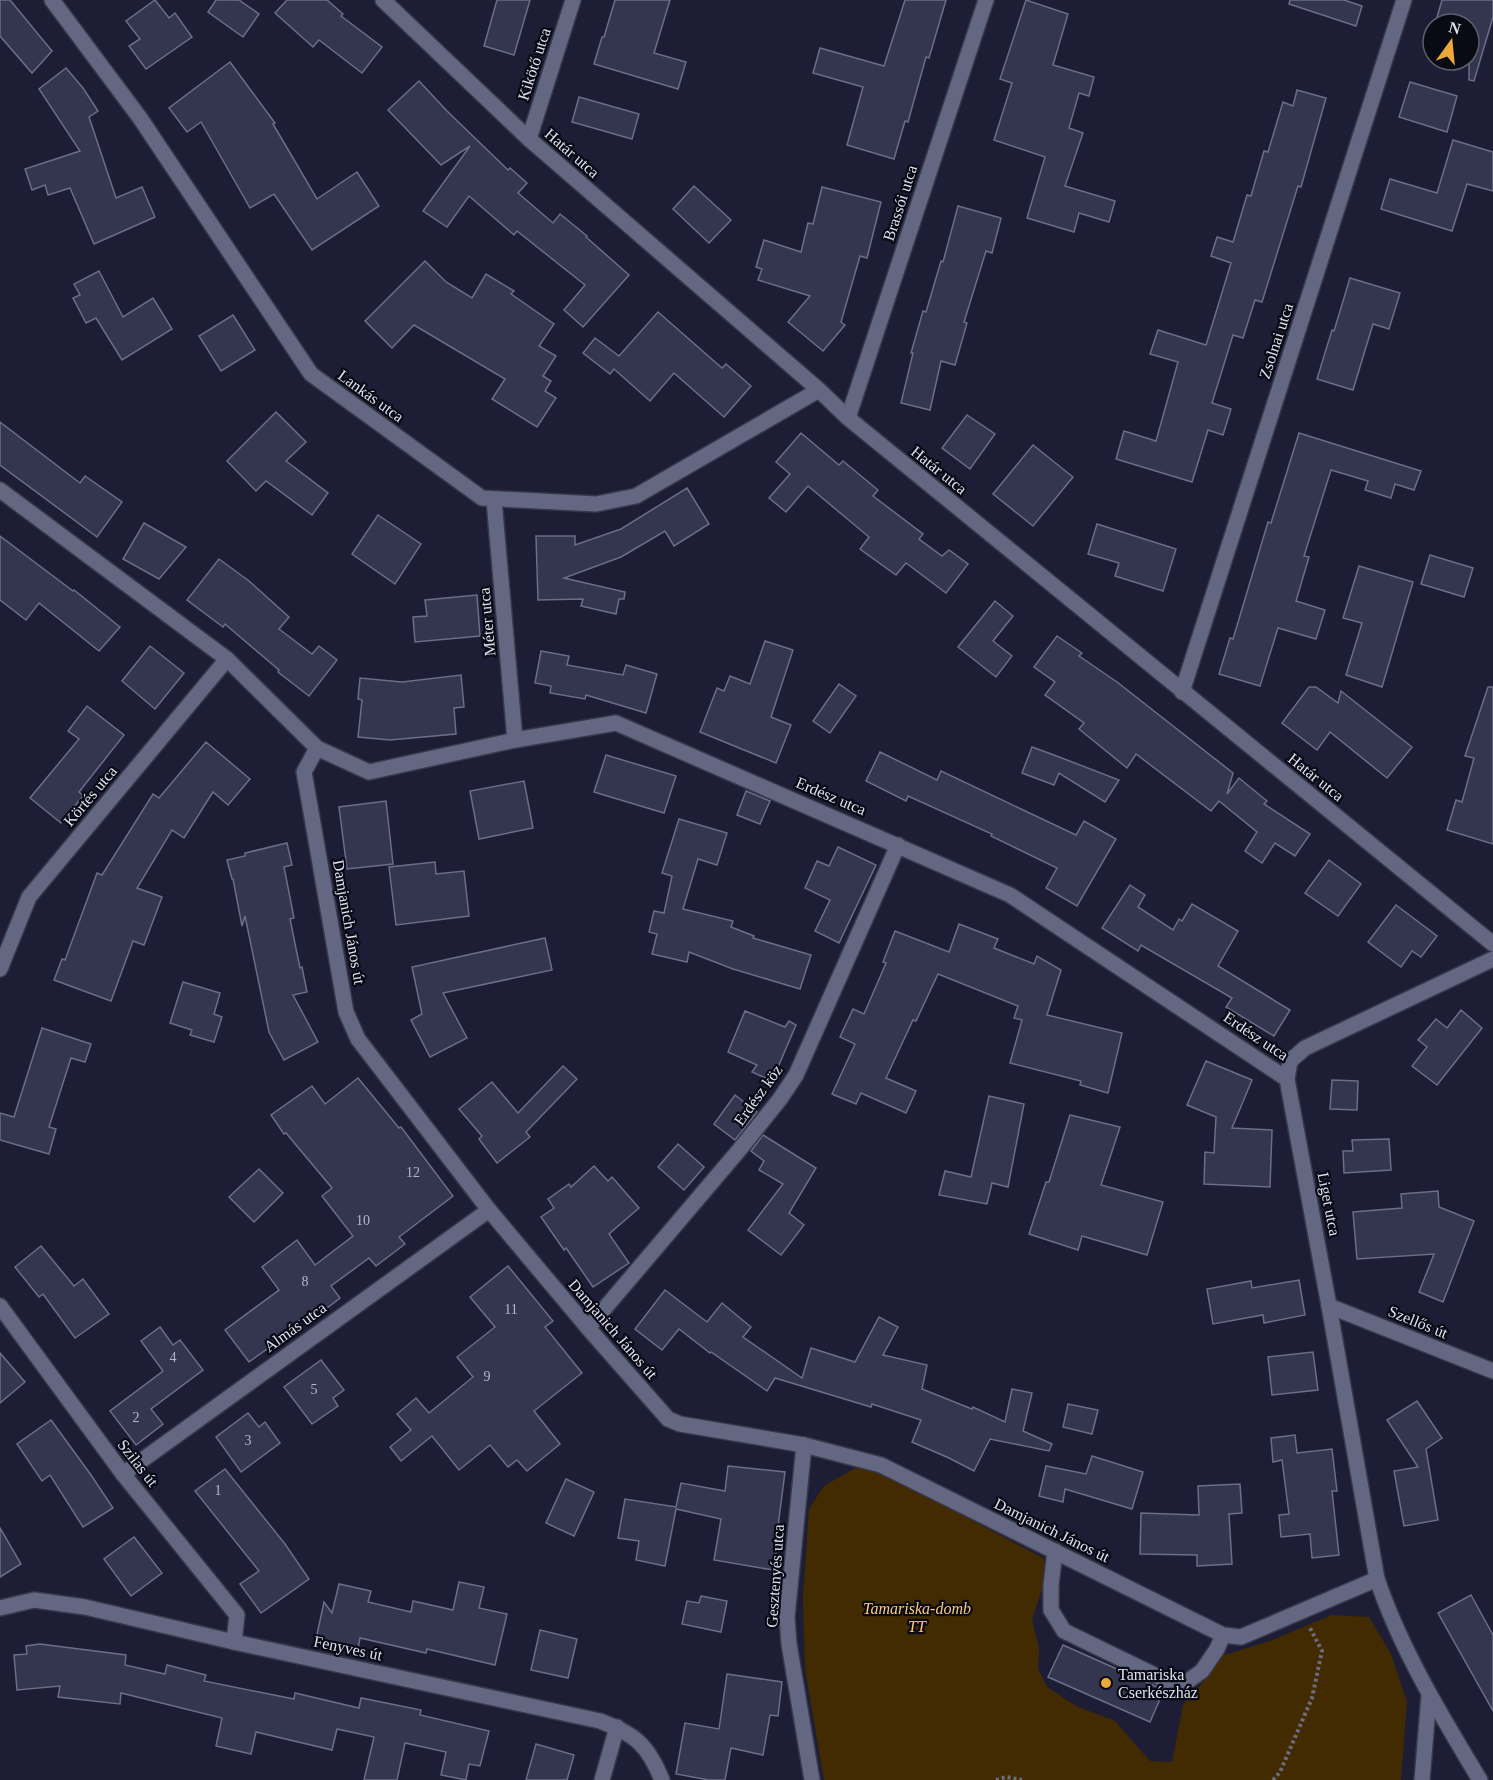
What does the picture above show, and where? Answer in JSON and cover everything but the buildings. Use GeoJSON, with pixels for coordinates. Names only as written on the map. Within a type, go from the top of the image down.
{"type":"FeatureCollection","features":[{"type":"Feature","properties":{"kind":"street","name":"Lankás utca"},"geometry":{"type":"LineString","coordinates":[[52,0],[140,118],[311,374],[482,498],[596,504],[636,496],[819,390]]}},
{"type":"Feature","properties":{"kind":"street","name":"Határ utca"},"geometry":{"type":"LineString","coordinates":[[383,0],[530,139],[819,390],[848,418],[1493,944]]}},
{"type":"Feature","properties":{"kind":"street","name":"Kikötő utca"},"geometry":{"type":"LineString","coordinates":[[530,139],[573,0]]}},
{"type":"Feature","properties":{"kind":"street","name":"Brassói utca"},"geometry":{"type":"LineString","coordinates":[[848,418],[986,0]]}},
{"type":"Feature","properties":{"kind":"street","name":"Zsolnai utca"},"geometry":{"type":"LineString","coordinates":[[1182,692],[1404,0]]}},
{"type":"Feature","properties":{"kind":"street"},"geometry":{"type":"LineString","coordinates":[[0,490],[227,659],[317,748]]}},
{"type":"Feature","properties":{"kind":"street","name":"Méter utca"},"geometry":{"type":"LineString","coordinates":[[494,500],[515,740]]}},
{"type":"Feature","properties":{"kind":"street","name":"Körtés utca"},"geometry":{"type":"LineString","coordinates":[[0,969],[29,897],[227,659]]}},
{"type":"Feature","properties":{"kind":"street","name":"Erdész utca"},"geometry":{"type":"LineString","coordinates":[[317,748],[369,772],[515,740],[616,723],[1010,895],[1287,1079]]}},
{"type":"Feature","properties":{"kind":"street","name":"Damjanich János út"},"geometry":{"type":"LineString","coordinates":[[317,748],[304,772],[346,1012],[352,1028],[365,1050],[489,1210],[668,1419],[680,1424],[804,1446],[881,1465],[1223,1635]]}},
{"type":"Feature","properties":{"kind":"street","name":"Erdész köz"},"geometry":{"type":"LineString","coordinates":[[588,1328],[740,1149],[796,1075],[898,845]]}},
{"type":"Feature","properties":{"kind":"street"},"geometry":{"type":"LineString","coordinates":[[1287,1079],[1290,1061],[1305,1048],[1493,958]]}},
{"type":"Feature","properties":{"kind":"street","name":"Liget utca"},"geometry":{"type":"LineString","coordinates":[[1287,1079],[1377,1579]]}},
{"type":"Feature","properties":{"kind":"street","name":"Almás utca"},"geometry":{"type":"LineString","coordinates":[[123,1474],[489,1210]]}},
{"type":"Feature","properties":{"kind":"street","name":"Szilas út"},"geometry":{"type":"LineString","coordinates":[[0,1306],[123,1474],[237,1615],[234,1642]]}},
{"type":"Feature","properties":{"kind":"street","name":"Szellős út"},"geometry":{"type":"LineString","coordinates":[[1329,1306],[1493,1371]]}},
{"type":"Feature","properties":{"kind":"street","name":"Gesztenyés utca"},"geometry":{"type":"LineString","coordinates":[[804,1446],[787,1617],[789,1644],[812,1780]]}},
{"type":"Feature","properties":{"kind":"street"},"geometry":{"type":"LineString","coordinates":[[1055,1551],[1051,1610],[1064,1631],[1169,1682],[1188,1681],[1202,1671],[1223,1635],[1241,1637],[1377,1579],[1385,1603],[1429,1695],[1480,1780]]}},
{"type":"Feature","properties":{"kind":"street","name":"Fenyves út"},"geometry":{"type":"LineString","coordinates":[[0,1608],[34,1600],[84,1607],[234,1642],[600,1721],[617,1727],[637,1740],[654,1760],[662,1780]]}},
{"type":"Feature","properties":{"kind":"street"},"geometry":{"type":"LineString","coordinates":[[1422,1780],[1429,1695]]}},
{"type":"Feature","properties":{"kind":"street"},"geometry":{"type":"LineString","coordinates":[[602,1780],[617,1727]]}},
{"type":"Feature","properties":{"kind":"path"},"geometry":{"type":"LineString","coordinates":[[1273,1780],[1280,1772],[1312,1698],[1322,1651],[1301,1612]]}},
{"type":"Feature","properties":{"kind":"path"},"geometry":{"type":"LineString","coordinates":[[996,1780],[1006,1777],[1022,1780]]}},
{"type":"Feature","properties":{"kind":"green space","name":"Tamariska-domb TT"},"geometry":{"type":"Polygon","coordinates":[[[859,1466],[873,1468],[1043,1558],[1048,1571],[1032,1619],[1039,1648],[1038,1669],[1047,1687],[1076,1706],[1115,1721],[1150,1761],[1172,1762],[1183,1705],[1208,1676],[1218,1657],[1270,1641],[1332,1615],[1369,1617],[1391,1654],[1407,1702],[1401,1780],[824,1780],[805,1669],[803,1598],[809,1509],[824,1486],[859,1466]]]}},
{"type":"Feature","properties":{"kind":"place","name":"Tamariska Cserkészház"},"geometry":{"type":"Point","coordinates":[1106,1683]}}]}
